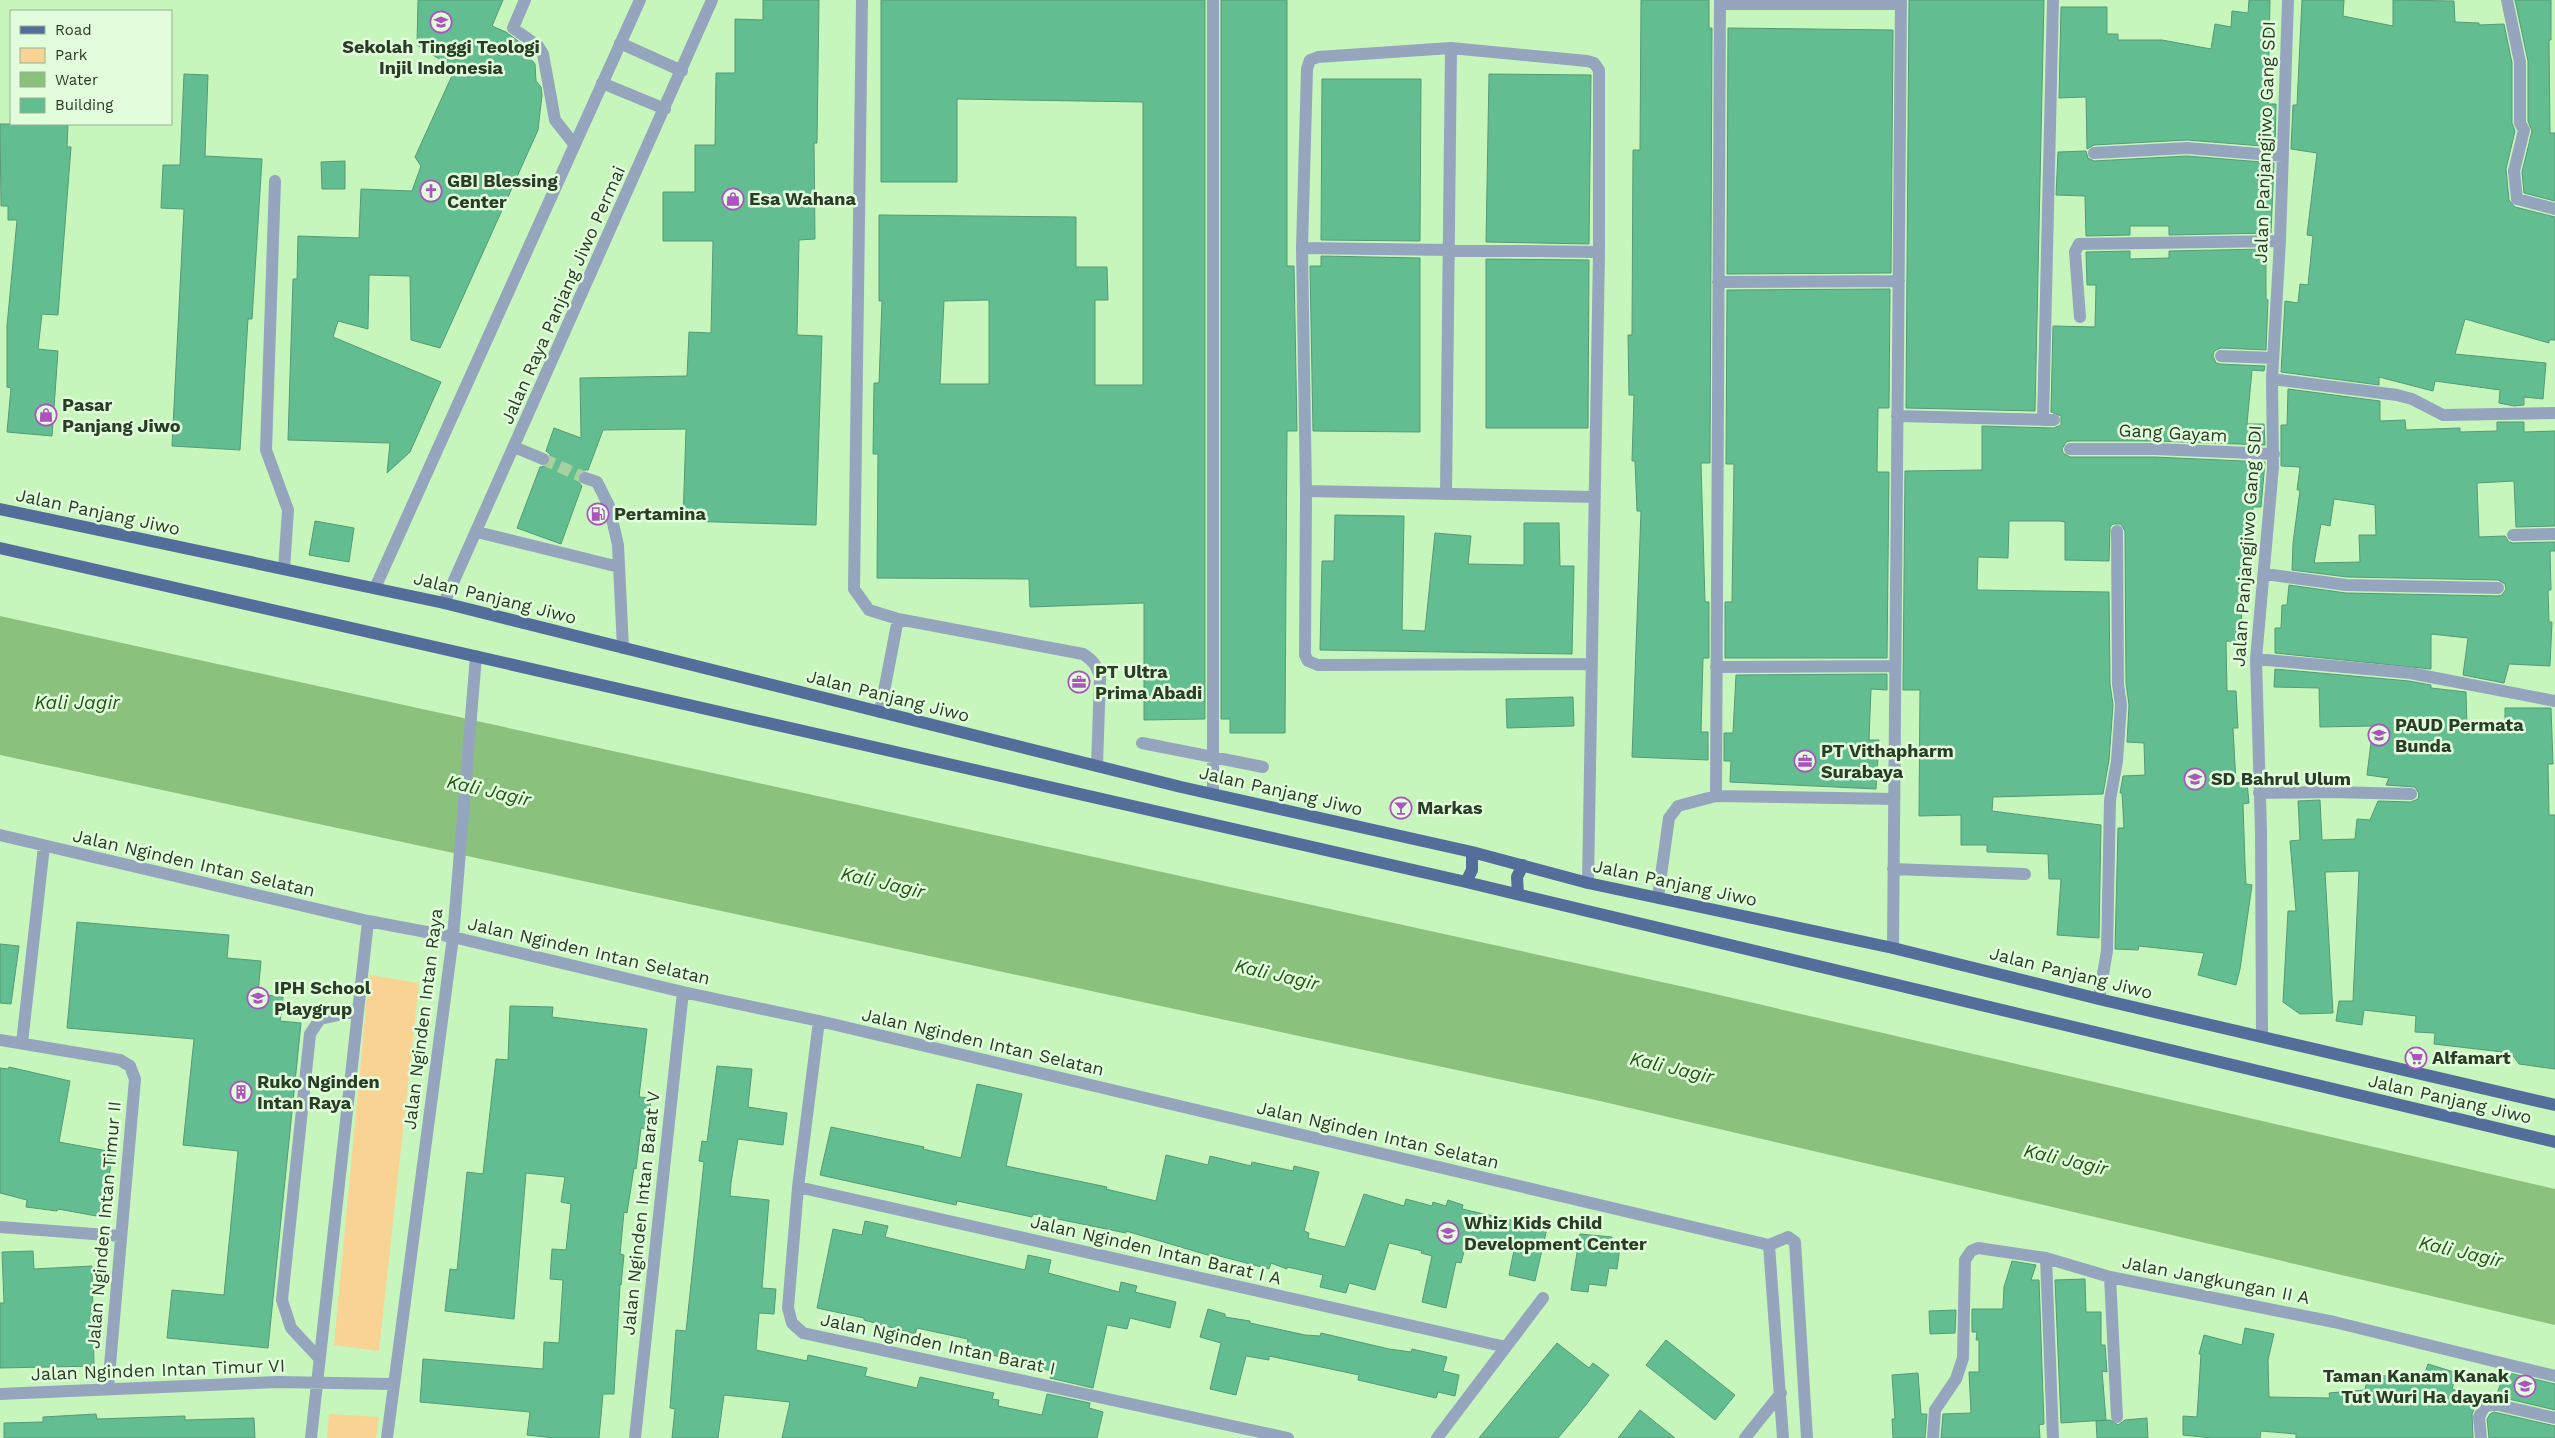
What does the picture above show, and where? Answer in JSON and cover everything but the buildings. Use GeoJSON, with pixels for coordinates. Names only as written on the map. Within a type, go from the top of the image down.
{"type":"FeatureCollection","features":[{"type":"Feature","properties":{"kind":"main road","name":"Jalan Panjang Jiwo"},"geometry":{"type":"LineString","coordinates":[[0,510],[444,603],[1212,794],[1472,852],[1588,883],[1893,948],[2555,1105]]}},
{"type":"Feature","properties":{"kind":"main road","name":"Jalan Panjang Jiwo"},"geometry":{"type":"LineString","coordinates":[[0,548],[1518,894],[2555,1142]]}},
{"type":"Feature","properties":{"kind":"main road"},"geometry":{"type":"LineString","coordinates":[[1466,882],[1473,866],[1472,852]]}},
{"type":"Feature","properties":{"kind":"main road"},"geometry":{"type":"LineString","coordinates":[[1518,894],[1517,877],[1522,866]]}},
{"type":"Feature","properties":{"kind":"street"},"geometry":{"type":"LineString","coordinates":[[525,0],[513,28],[538,46],[543,54],[555,120],[574,144]]}},
{"type":"Feature","properties":{"kind":"street"},"geometry":{"type":"LineString","coordinates":[[375,588],[640,0]]}},
{"type":"Feature","properties":{"kind":"street","name":"Jalan Raya Panjang Jiwo Permai"},"geometry":{"type":"LineString","coordinates":[[444,603],[712,0]]}},
{"type":"Feature","properties":{"kind":"street"},"geometry":{"type":"LineString","coordinates":[[862,0],[854,589],[869,610],[898,619],[1083,654],[1091,659],[1097,666],[1100,677],[1097,766]]}},
{"type":"Feature","properties":{"kind":"street"},"geometry":{"type":"LineString","coordinates":[[1212,0],[1212,794]]}},
{"type":"Feature","properties":{"kind":"street"},"geometry":{"type":"LineString","coordinates":[[1897,416],[2049,420],[2053,0]]}},
{"type":"Feature","properties":{"kind":"street","name":"Jalan Panjangjiwo Gang SDI"},"geometry":{"type":"LineString","coordinates":[[2262,1035],[2256,659],[2265,574],[2274,454],[2272,379],[2280,241],[2288,0]]}},
{"type":"Feature","properties":{"kind":"street"},"geometry":{"type":"LineString","coordinates":[[2507,0],[2520,62],[2520,123],[2524,130],[2514,171],[2517,199],[2555,209]]}},
{"type":"Feature","properties":{"kind":"street"},"geometry":{"type":"LineString","coordinates":[[1716,796],[1720,2],[1901,2],[1893,948]]}},
{"type":"Feature","properties":{"kind":"street"},"geometry":{"type":"LineString","coordinates":[[620,43],[682,71]]}},
{"type":"Feature","properties":{"kind":"street"},"geometry":{"type":"LineString","coordinates":[[1446,494],[1451,48]]}},
{"type":"Feature","properties":{"kind":"street"},"geometry":{"type":"LineString","coordinates":[[1588,883],[1592,664],[1595,497],[1599,252],[1600,78],[1598,66],[1587,61],[1451,48],[1318,57],[1310,60],[1307,69],[1302,248],[1306,491],[1305,655],[1312,664],[1592,664]]}},
{"type":"Feature","properties":{"kind":"street"},"geometry":{"type":"LineString","coordinates":[[602,83],[665,109]]}},
{"type":"Feature","properties":{"kind":"street"},"geometry":{"type":"LineString","coordinates":[[2094,154],[2187,148],[2283,156]]}},
{"type":"Feature","properties":{"kind":"street"},"geometry":{"type":"LineString","coordinates":[[275,181],[266,450],[288,510],[284,569]]}},
{"type":"Feature","properties":{"kind":"street"},"geometry":{"type":"LineString","coordinates":[[2080,317],[2075,252],[2079,244],[2280,241]]}},
{"type":"Feature","properties":{"kind":"street"},"geometry":{"type":"LineString","coordinates":[[1302,248],[1599,252]]}},
{"type":"Feature","properties":{"kind":"street"},"geometry":{"type":"LineString","coordinates":[[1718,282],[1898,281]]}},
{"type":"Feature","properties":{"kind":"street"},"geometry":{"type":"LineString","coordinates":[[2221,356],[2273,358]]}},
{"type":"Feature","properties":{"kind":"street"},"geometry":{"type":"LineString","coordinates":[[2272,379],[2398,395],[2412,399],[2443,416],[2555,413]]}},
{"type":"Feature","properties":{"kind":"street"},"geometry":{"type":"LineString","coordinates":[[514,447],[543,459]]}},
{"type":"Feature","properties":{"kind":"street","name":"Gang Gayam"},"geometry":{"type":"LineString","coordinates":[[2070,449],[2154,448],[2227,454],[2274,454]]}},
{"type":"Feature","properties":{"kind":"street"},"geometry":{"type":"LineString","coordinates":[[585,478],[597,482],[609,506],[618,545],[623,648]]}},
{"type":"Feature","properties":{"kind":"street"},"geometry":{"type":"LineString","coordinates":[[1306,491],[1595,497]]}},
{"type":"Feature","properties":{"kind":"street"},"geometry":{"type":"LineString","coordinates":[[2099,998],[2106,951],[2110,800],[2117,761],[2120,705],[2118,684],[2117,531]]}},
{"type":"Feature","properties":{"kind":"street"},"geometry":{"type":"LineString","coordinates":[[476,532],[619,567]]}},
{"type":"Feature","properties":{"kind":"street"},"geometry":{"type":"LineString","coordinates":[[2513,536],[2555,534]]}},
{"type":"Feature","properties":{"kind":"street"},"geometry":{"type":"LineString","coordinates":[[2265,574],[2346,585],[2498,588]]}},
{"type":"Feature","properties":{"kind":"street"},"geometry":{"type":"LineString","coordinates":[[880,712],[898,619]]}},
{"type":"Feature","properties":{"kind":"street","name":"Jalan Nginden Intan Raya"},"geometry":{"type":"LineString","coordinates":[[387,1438],[453,937],[476,656]]}},
{"type":"Feature","properties":{"kind":"street"},"geometry":{"type":"LineString","coordinates":[[2256,659],[2410,673],[2555,701]]}},
{"type":"Feature","properties":{"kind":"street"},"geometry":{"type":"LineString","coordinates":[[1716,667],[1895,666]]}},
{"type":"Feature","properties":{"kind":"street"},"geometry":{"type":"LineString","coordinates":[[1142,743],[1263,767]]}},
{"type":"Feature","properties":{"kind":"street"},"geometry":{"type":"LineString","coordinates":[[2259,794],[2331,792],[2411,794]]}},
{"type":"Feature","properties":{"kind":"street"},"geometry":{"type":"LineString","coordinates":[[1658,897],[1668,818],[1678,806],[1716,796],[1894,799]]}},
{"type":"Feature","properties":{"kind":"street","name":"Jalan Nginden Intan Selatan"},"geometry":{"type":"LineString","coordinates":[[0,836],[368,921],[453,937],[683,992],[819,1021],[1769,1244]]}},
{"type":"Feature","properties":{"kind":"street"},"geometry":{"type":"LineString","coordinates":[[0,1040],[22,1043],[44,846]]}},
{"type":"Feature","properties":{"kind":"street"},"geometry":{"type":"LineString","coordinates":[[1893,869],[2025,874]]}},
{"type":"Feature","properties":{"kind":"street"},"geometry":{"type":"LineString","coordinates":[[311,1438],[318,1357],[368,921]]}},
{"type":"Feature","properties":{"kind":"street","name":"Jalan Nginden Intan Barat V"},"geometry":{"type":"LineString","coordinates":[[635,1438],[683,992]]}},
{"type":"Feature","properties":{"kind":"street"},"geometry":{"type":"LineString","coordinates":[[318,1357],[291,1328],[282,1300],[302,1094],[310,1034],[320,1019],[358,1011]]}},
{"type":"Feature","properties":{"kind":"street","name":"Jalan Nginden Intan Barat I"},"geometry":{"type":"LineString","coordinates":[[819,1021],[798,1186],[788,1308],[792,1323],[803,1333],[1288,1438]]}},
{"type":"Feature","properties":{"kind":"street","name":"Jalan Nginden Intan Timur II"},"geometry":{"type":"LineString","coordinates":[[22,1043],[120,1060],[130,1066],[135,1079],[108,1388]]}},
{"type":"Feature","properties":{"kind":"street","name":"Jalan Nginden Intan Barat I A"},"geometry":{"type":"LineString","coordinates":[[798,1186],[1506,1347]]}},
{"type":"Feature","properties":{"kind":"street"},"geometry":{"type":"LineString","coordinates":[[0,1227],[120,1236]]}},
{"type":"Feature","properties":{"kind":"street"},"geometry":{"type":"LineString","coordinates":[[1783,1438],[1769,1244],[1788,1237],[1795,1242],[1796,1247],[1807,1438]]}},
{"type":"Feature","properties":{"kind":"street","name":"Jalan Jangkungan II A"},"geometry":{"type":"LineString","coordinates":[[1933,1438],[1935,1410],[1956,1380],[1963,1358],[1965,1260],[1971,1251],[1978,1248],[2046,1258],[2110,1277],[2334,1322],[2555,1376]]}},
{"type":"Feature","properties":{"kind":"street"},"geometry":{"type":"LineString","coordinates":[[2046,1258],[2053,1438]]}},
{"type":"Feature","properties":{"kind":"street"},"geometry":{"type":"LineString","coordinates":[[2110,1277],[2117,1417]]}},
{"type":"Feature","properties":{"kind":"street"},"geometry":{"type":"LineString","coordinates":[[1437,1438],[1543,1298]]}},
{"type":"Feature","properties":{"kind":"street","name":"Jalan Nginden Intan Timur VI"},"geometry":{"type":"LineString","coordinates":[[0,1394],[277,1382],[317,1384]]}},
{"type":"Feature","properties":{"kind":"street"},"geometry":{"type":"LineString","coordinates":[[317,1384],[393,1384]]}},
{"type":"Feature","properties":{"kind":"street"},"geometry":{"type":"LineString","coordinates":[[1745,1438],[1781,1394]]}},
{"type":"Feature","properties":{"kind":"street"},"geometry":{"type":"LineString","coordinates":[[2481,1438],[2479,1417],[2484,1407],[2494,1404],[2555,1418]]}},
{"type":"Feature","properties":{"kind":"green space"},"geometry":{"type":"Polygon","coordinates":[[[369,975],[419,983],[379,1351],[334,1345],[369,975]]]}},
{"type":"Feature","properties":{"kind":"green space"},"geometry":{"type":"Polygon","coordinates":[[[329,1414],[379,1417],[376,1438],[327,1438],[329,1414]]]}},
{"type":"Feature","properties":{"kind":"water","name":"Kali Jagir"},"geometry":{"type":"Polygon","coordinates":[[[0,616],[1689,988],[2555,1189],[2555,1325],[1600,1101],[0,755],[0,616]]]}},
{"type":"Feature","properties":{"kind":"tunnel"},"geometry":{"type":"LineString","coordinates":[[543,459],[585,478]]}},
{"type":"Feature","properties":{"kind":"place","name":"Sekolah Tinggi Teologi Injil Indonesia"},"geometry":{"type":"Point","coordinates":[441,22]}},
{"type":"Feature","properties":{"kind":"place","name":"GBI Blessing Center"},"geometry":{"type":"Point","coordinates":[431,191]}},
{"type":"Feature","properties":{"kind":"place","name":"Esa Wahana"},"geometry":{"type":"Point","coordinates":[733,199]}},
{"type":"Feature","properties":{"kind":"place","name":"Pasar Panjang Jiwo"},"geometry":{"type":"Point","coordinates":[46,415]}},
{"type":"Feature","properties":{"kind":"place","name":"Pertamina"},"geometry":{"type":"Point","coordinates":[598,514]}},
{"type":"Feature","properties":{"kind":"place","name":"PT Ultra Prima Abadi"},"geometry":{"type":"Point","coordinates":[1079,682]}},
{"type":"Feature","properties":{"kind":"place","name":"PAUD Permata Bunda"},"geometry":{"type":"Point","coordinates":[2379,735]}},
{"type":"Feature","properties":{"kind":"place","name":"PT Vithapharm Surabaya"},"geometry":{"type":"Point","coordinates":[1805,761]}},
{"type":"Feature","properties":{"kind":"place","name":"SD Bahrul Ulum"},"geometry":{"type":"Point","coordinates":[2195,779]}},
{"type":"Feature","properties":{"kind":"place","name":"Markas"},"geometry":{"type":"Point","coordinates":[1401,808]}},
{"type":"Feature","properties":{"kind":"place","name":"IPH School Playgrup"},"geometry":{"type":"Point","coordinates":[258,998]}},
{"type":"Feature","properties":{"kind":"place","name":"Alfamart"},"geometry":{"type":"Point","coordinates":[2416,1058]}},
{"type":"Feature","properties":{"kind":"place","name":"Ruko Nginden Intan Raya"},"geometry":{"type":"Point","coordinates":[241,1092]}},
{"type":"Feature","properties":{"kind":"place","name":"Whiz Kids Child Development Center"},"geometry":{"type":"Point","coordinates":[1448,1233]}},
{"type":"Feature","properties":{"kind":"place","name":"Taman Kanam Kanak Tut Wuri Ha dayani"},"geometry":{"type":"Point","coordinates":[2525,1386]}}]}
